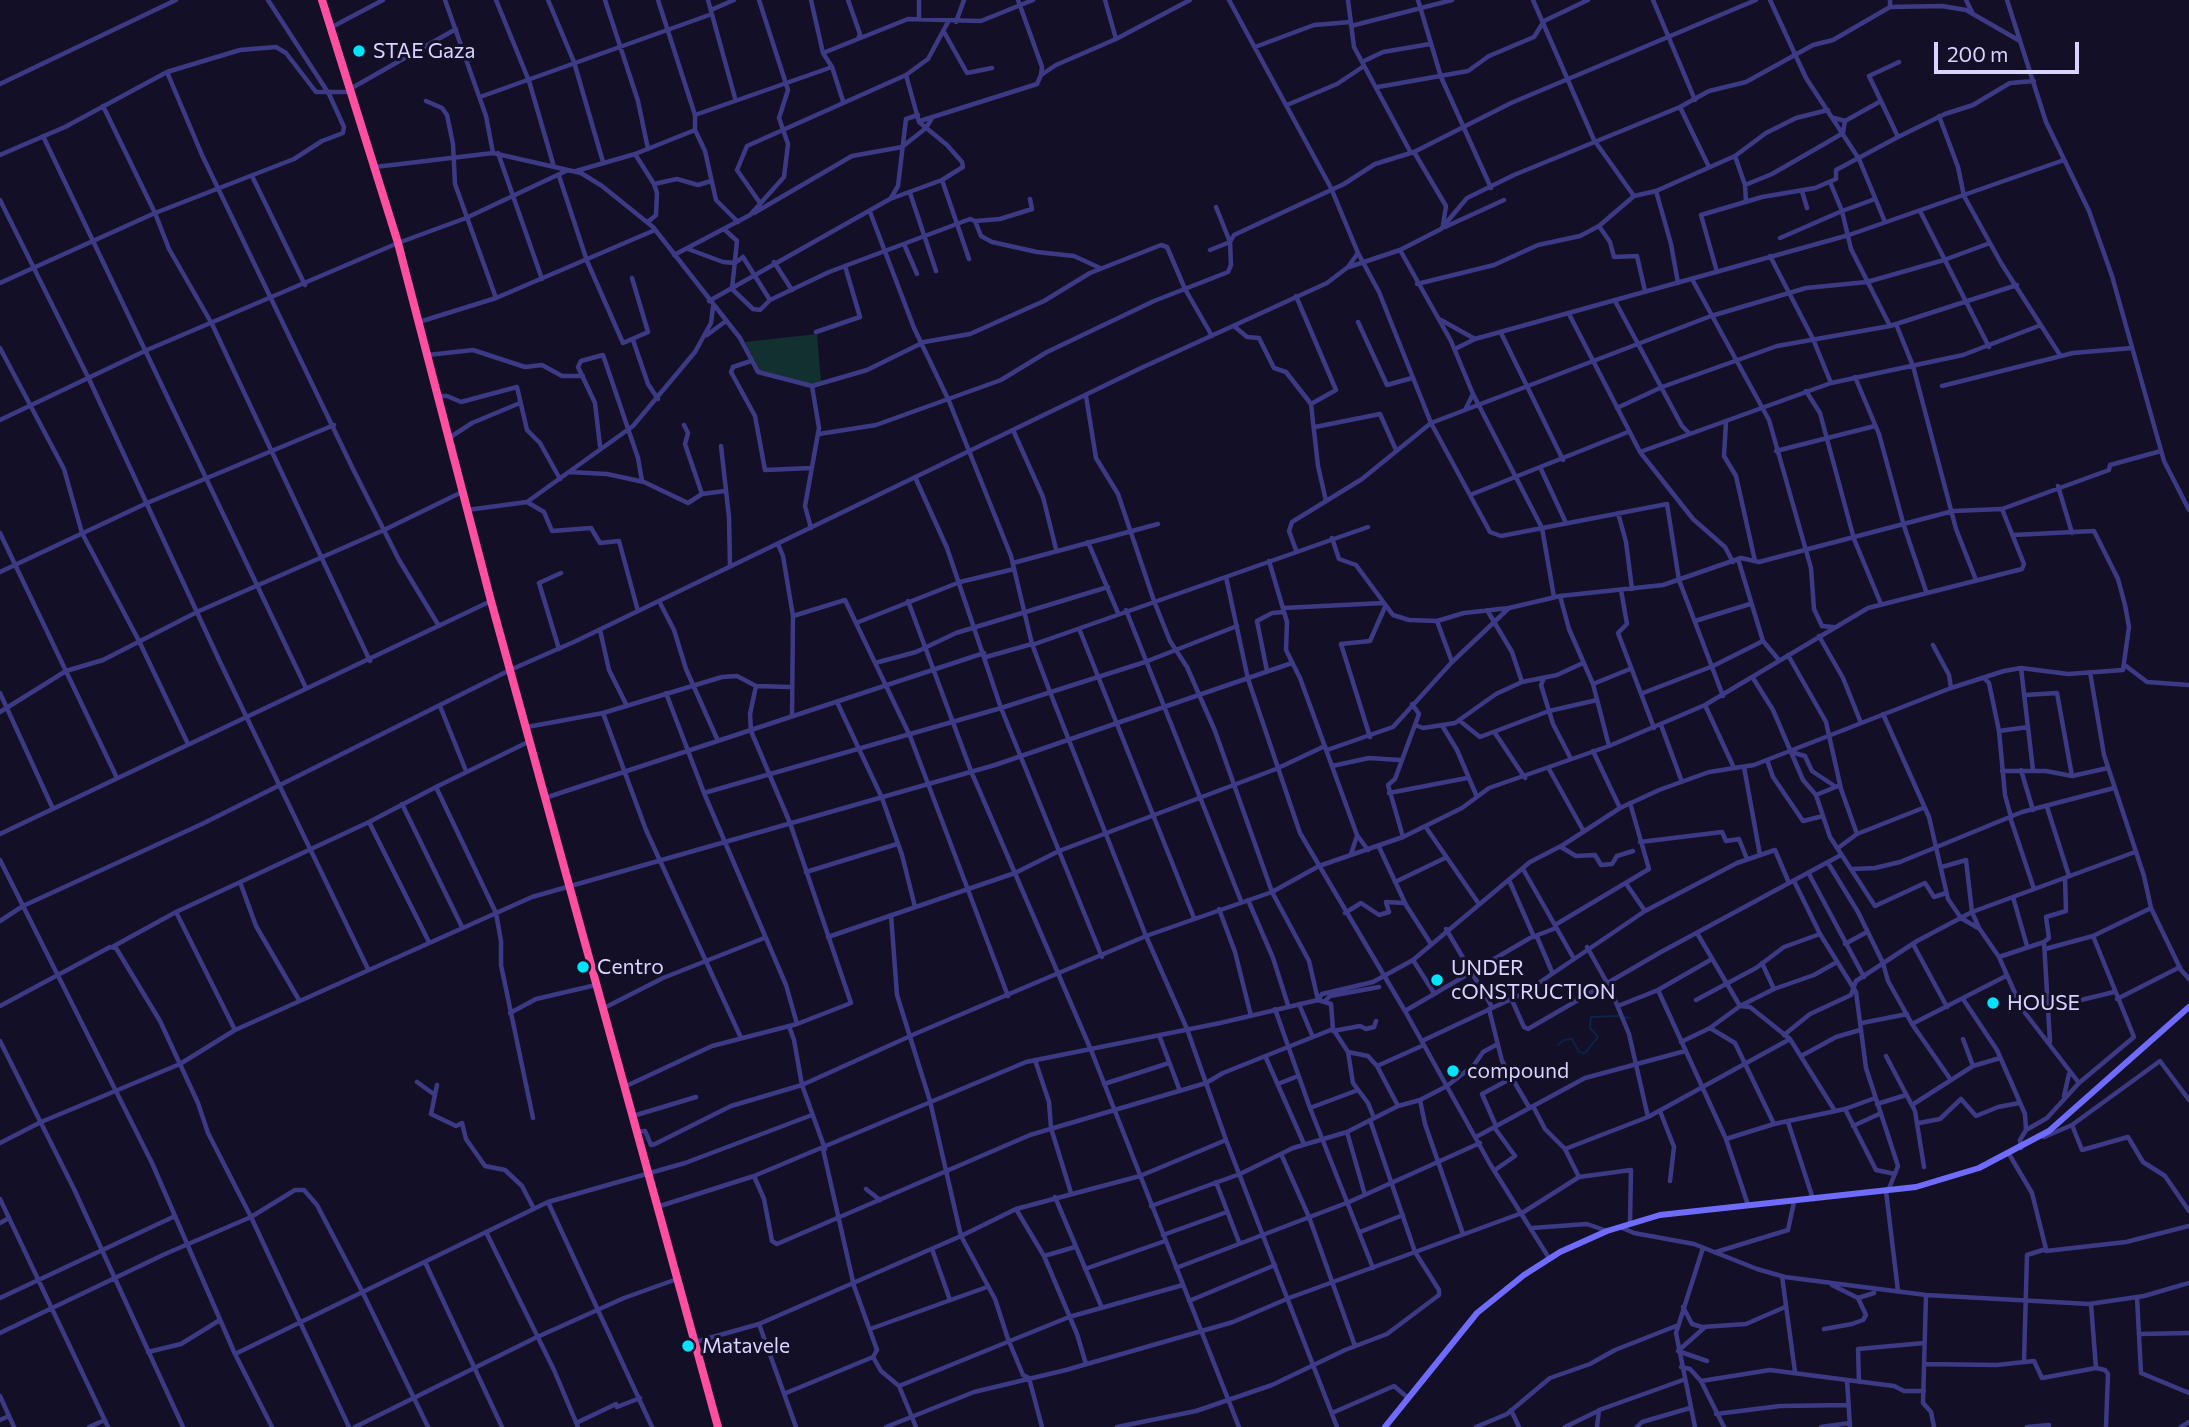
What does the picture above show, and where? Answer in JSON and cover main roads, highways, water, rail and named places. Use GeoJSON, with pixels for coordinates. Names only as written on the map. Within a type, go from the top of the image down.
{"type":"FeatureCollection","features":[{"type":"Feature","properties":{"kind":"highway"},"geometry":{"type":"LineString","coordinates":[[322,0],[398,243],[491,601],[716,1426]]}},
{"type":"Feature","properties":{"kind":"main road"},"geometry":{"type":"LineString","coordinates":[[1385,1427],[1477,1312],[1549,1258],[1607,1231],[1666,1214],[1887,1191],[1955,1177],[2037,1140],[2068,1116],[2189,1007]]}},
{"type":"Feature","properties":{"kind":"waterway"},"geometry":{"type":"LineString","coordinates":[[1558,1045],[1564,1040],[1572,1039],[1579,1052],[1585,1053],[1598,1037],[1590,1028],[1591,1017],[1618,1016]]}},
{"type":"Feature","properties":{"kind":"waterway"},"geometry":{"type":"LineString","coordinates":[[1624,1017],[1630,1018]]}},
{"type":"Feature","properties":{"kind":"place","name":"STAE Gaza"},"geometry":{"type":"Point","coordinates":[359,51]}},
{"type":"Feature","properties":{"kind":"place","name":"Centro"},"geometry":{"type":"Point","coordinates":[583,967]}},
{"type":"Feature","properties":{"kind":"place","name":"UNDER cONSTRUCTION"},"geometry":{"type":"Point","coordinates":[1437,980]}},
{"type":"Feature","properties":{"kind":"place","name":"HOUSE"},"geometry":{"type":"Point","coordinates":[1993,1003]}},
{"type":"Feature","properties":{"kind":"place","name":"compound"},"geometry":{"type":"Point","coordinates":[1453,1071]}},
{"type":"Feature","properties":{"kind":"place","name":"Matavele"},"geometry":{"type":"Point","coordinates":[688,1346]}}]}
